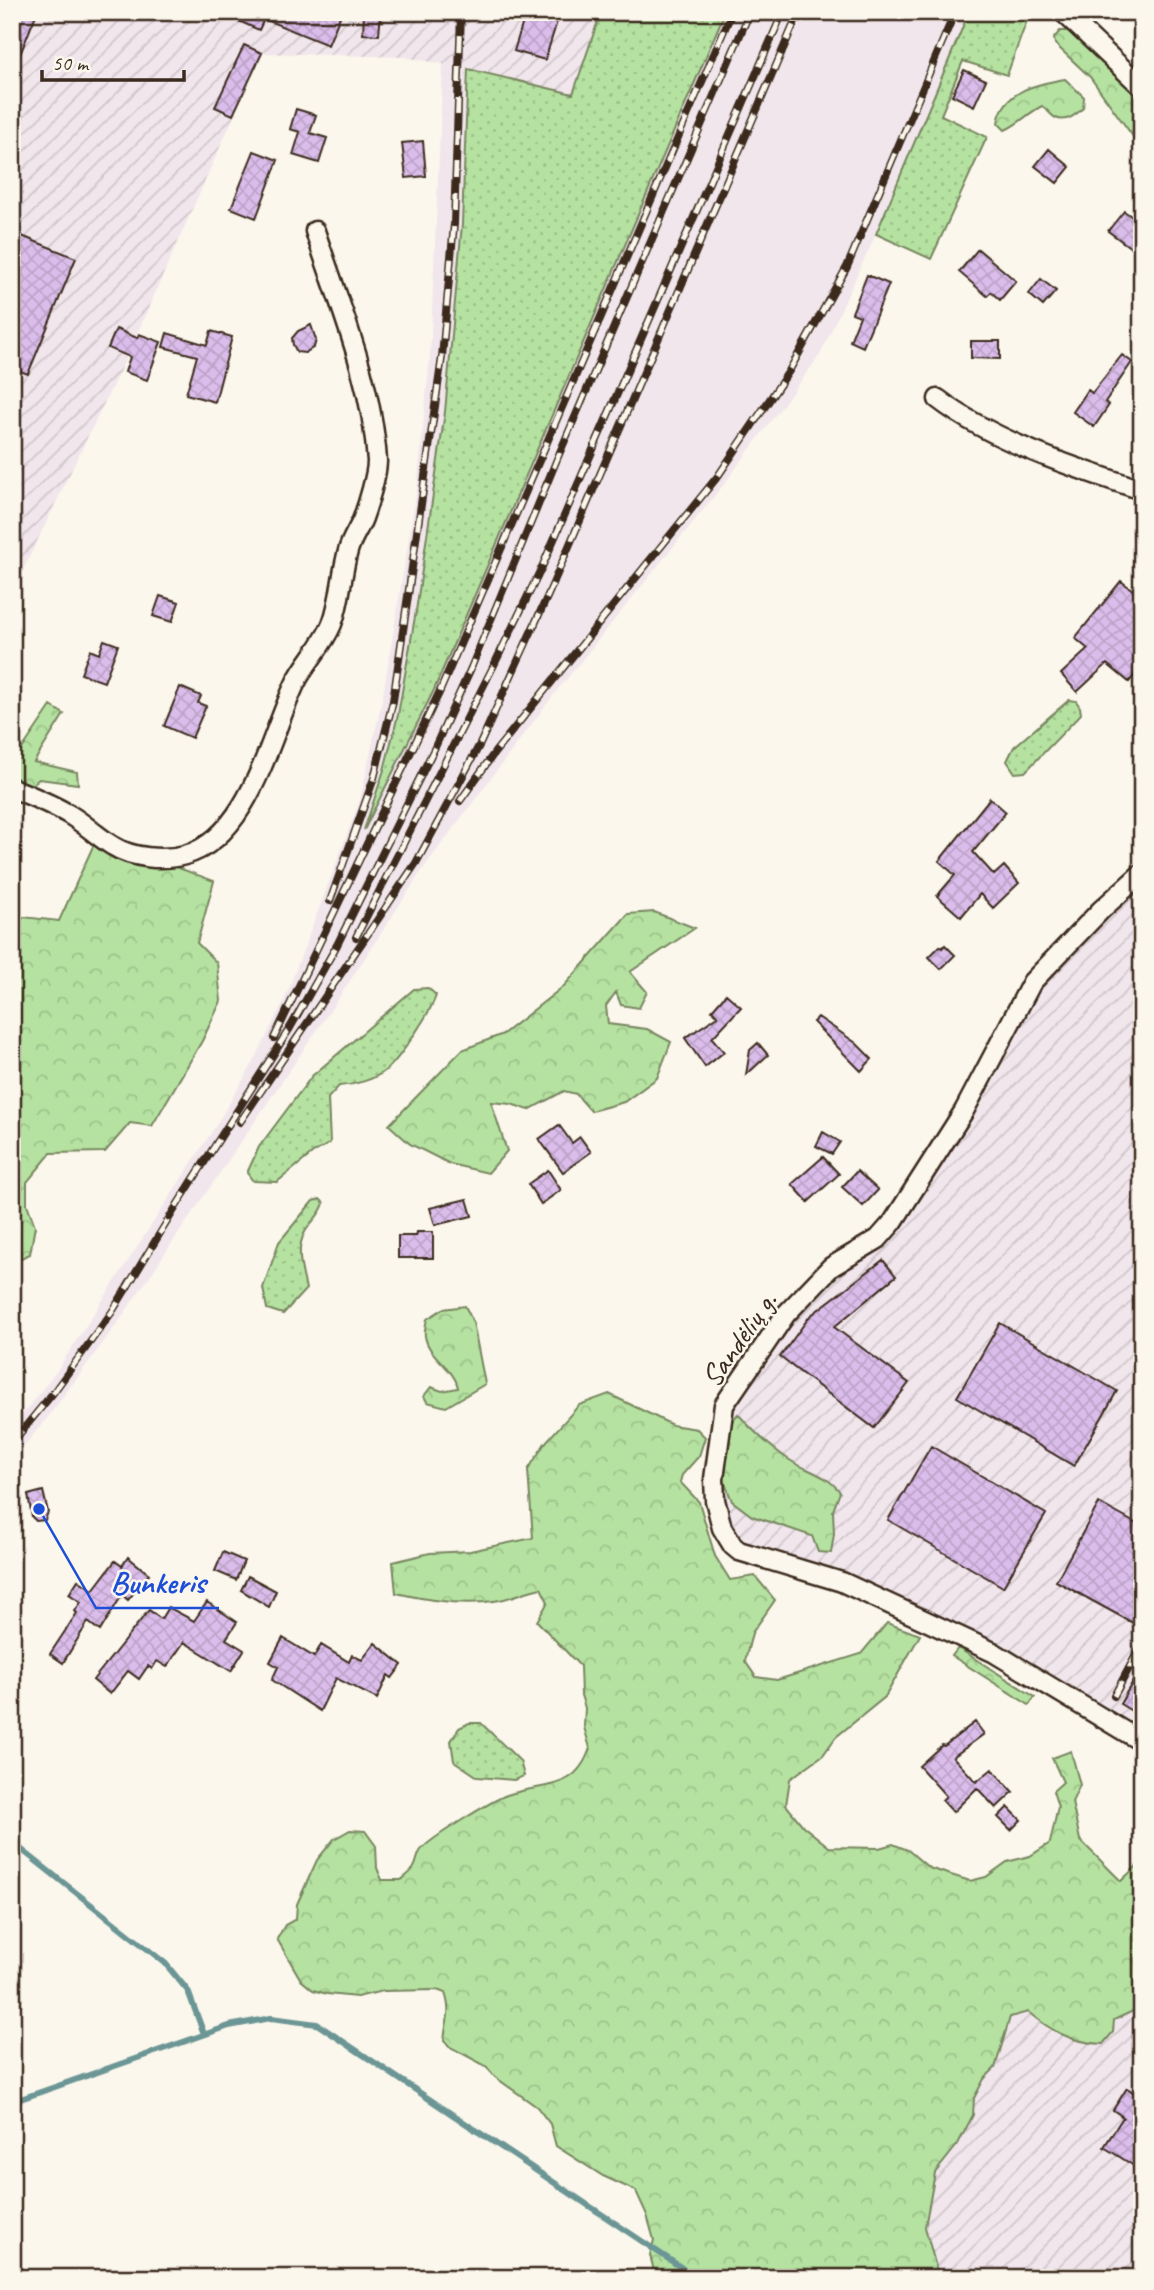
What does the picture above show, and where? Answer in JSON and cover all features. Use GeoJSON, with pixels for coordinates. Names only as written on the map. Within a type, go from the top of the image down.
{"type":"FeatureCollection","features":[{"type":"Feature","properties":{"kind":"street"},"geometry":{"type":"LineString","coordinates":[[1063,12],[1142,87]]}},
{"type":"Feature","properties":{"kind":"street"},"geometry":{"type":"LineString","coordinates":[[12,788],[68,813],[114,847],[137,856],[162,857],[184,855],[203,848],[219,836],[252,787],[267,757],[280,717],[298,678],[323,643],[333,622],[348,551],[363,519],[377,464],[372,418],[361,368],[315,231]]}},
{"type":"Feature","properties":{"kind":"street"},"geometry":{"type":"LineString","coordinates":[[939,399],[956,412],[996,433],[1082,471],[1142,490]]}},
{"type":"Feature","properties":{"kind":"street","name":"Sandėlių g."},"geometry":{"type":"LineString","coordinates":[[1142,873],[1101,910],[1032,982],[964,1111],[893,1222],[878,1239],[831,1267],[786,1314],[724,1405],[714,1479],[715,1500],[722,1528],[739,1551],[848,1585],[993,1652],[1142,1742]]}},
{"type":"Feature","properties":{"kind":"shaded area"},"geometry":{"type":"Polygon","coordinates":[[[12,12],[601,12],[573,94],[404,57],[262,53],[127,356],[12,593],[12,12]]]}},
{"type":"Feature","properties":{"kind":"shaded area"},"geometry":{"type":"Polygon","coordinates":[[[725,12],[969,12],[876,234],[820,355],[724,484],[552,697],[425,866],[119,1321],[45,1421],[12,1460],[12,1428],[56,1372],[215,1127],[252,1065],[284,1001],[360,800],[382,701],[417,489],[430,356],[443,64],[468,69],[462,224],[445,412],[398,715],[367,825],[434,690],[725,12]]]}},
{"type":"Feature","properties":{"kind":"shaded area"},"geometry":{"type":"Polygon","coordinates":[[[1142,873],[1142,1742],[866,1592],[739,1551],[715,1500],[720,1422],[786,1314],[878,1239],[1026,992],[1142,873]]]}},
{"type":"Feature","properties":{"kind":"shaded area"},"geometry":{"type":"Polygon","coordinates":[[[1135,2010],[1142,2010],[1142,2278],[939,2278],[925,2227],[935,2173],[958,2144],[973,2115],[974,2098],[984,2079],[995,2068],[1010,2016],[1028,2012],[1050,2030],[1113,2020],[1135,2010]]]}},
{"type":"Feature","properties":{"kind":"green space"},"geometry":{"type":"Polygon","coordinates":[[[601,12],[725,12],[434,690],[364,830],[384,770],[398,715],[445,412],[462,224],[468,69],[573,94],[601,12]]]}},
{"type":"Feature","properties":{"kind":"green space"},"geometry":{"type":"Polygon","coordinates":[[[969,12],[1030,12],[1007,75],[963,61],[941,115],[987,137],[931,259],[876,234],[969,12]]]}},
{"type":"Feature","properties":{"kind":"green space"},"geometry":{"type":"Polygon","coordinates":[[[1060,31],[1068,31],[1142,101],[1142,149],[1090,77],[1055,44],[1054,38],[1060,31]]]}},
{"type":"Feature","properties":{"kind":"green space"},"geometry":{"type":"Polygon","coordinates":[[[1065,79],[1084,97],[1083,108],[1074,116],[1060,119],[1042,106],[1005,130],[998,123],[1007,103],[1023,90],[1065,79]]]}},
{"type":"Feature","properties":{"kind":"green space"},"geometry":{"type":"Polygon","coordinates":[[[1069,700],[1076,701],[1081,714],[1025,772],[1015,773],[1007,761],[1014,747],[1069,700]]]}},
{"type":"Feature","properties":{"kind":"green space"},"geometry":{"type":"Polygon","coordinates":[[[51,706],[64,714],[34,762],[77,772],[78,784],[39,779],[17,796],[12,795],[12,752],[22,749],[51,706]]]}},
{"type":"Feature","properties":{"kind":"green space"},"geometry":{"type":"Polygon","coordinates":[[[94,844],[130,859],[165,863],[214,881],[197,943],[217,963],[221,1001],[202,1041],[152,1126],[130,1123],[105,1152],[51,1153],[27,1182],[27,1204],[35,1226],[30,1254],[12,1262],[12,1144],[20,1123],[20,1112],[12,1069],[19,1032],[18,1021],[12,1019],[12,942],[23,917],[59,921],[94,844]]]}},
{"type":"Feature","properties":{"kind":"green space"},"geometry":{"type":"Polygon","coordinates":[[[654,912],[695,928],[630,972],[647,992],[639,1008],[621,1005],[616,992],[606,1006],[608,1024],[647,1029],[671,1042],[657,1078],[624,1102],[591,1111],[576,1094],[564,1091],[529,1110],[511,1104],[491,1102],[507,1151],[488,1173],[450,1164],[410,1144],[389,1125],[462,1050],[503,1034],[564,986],[628,914],[654,912]]]}},
{"type":"Feature","properties":{"kind":"green space"},"geometry":{"type":"Polygon","coordinates":[[[428,988],[436,995],[433,1002],[392,1065],[370,1079],[339,1086],[328,1098],[330,1143],[277,1182],[253,1181],[247,1173],[259,1147],[312,1076],[414,989],[428,988]]]}},
{"type":"Feature","properties":{"kind":"green space"},"geometry":{"type":"Polygon","coordinates":[[[320,1199],[324,1203],[323,1207],[305,1232],[300,1246],[306,1289],[283,1314],[267,1309],[263,1288],[279,1242],[313,1201],[320,1199]]]}},
{"type":"Feature","properties":{"kind":"green space"},"geometry":{"type":"Polygon","coordinates":[[[465,1306],[473,1322],[485,1384],[446,1407],[427,1402],[424,1396],[431,1387],[442,1391],[458,1388],[452,1374],[427,1343],[427,1319],[443,1309],[465,1306]]]}},
{"type":"Feature","properties":{"kind":"green space"},"geometry":{"type":"Polygon","coordinates":[[[609,1394],[672,1425],[697,1429],[705,1437],[699,1456],[682,1475],[680,1482],[699,1502],[715,1556],[730,1580],[755,1576],[775,1600],[752,1633],[745,1661],[756,1677],[777,1680],[861,1654],[887,1623],[920,1635],[885,1697],[836,1737],[823,1755],[790,1779],[786,1805],[803,1826],[829,1847],[879,1848],[893,1844],[908,1850],[929,1868],[970,1881],[986,1877],[1007,1862],[1030,1856],[1050,1843],[1058,1807],[1053,1791],[1063,1782],[1052,1758],[1071,1751],[1080,1785],[1072,1802],[1080,1840],[1121,1881],[1142,1861],[1142,2010],[1135,2010],[1114,2020],[1113,2032],[1103,2044],[1063,2035],[1028,2012],[1010,2017],[995,2068],[984,2079],[974,2098],[973,2115],[958,2144],[935,2173],[925,2227],[939,2278],[660,2278],[654,2271],[650,2255],[654,2240],[636,2191],[603,2176],[556,2146],[550,2124],[537,2107],[495,2077],[486,2066],[450,2047],[444,2040],[448,2012],[445,1993],[437,1990],[383,1991],[357,1997],[313,1990],[301,1980],[277,1939],[285,1925],[296,1919],[297,1904],[317,1860],[334,1839],[350,1830],[365,1831],[376,1846],[377,1868],[382,1880],[401,1880],[413,1869],[421,1850],[448,1829],[507,1795],[567,1779],[584,1762],[590,1748],[584,1727],[585,1708],[581,1695],[580,1666],[537,1621],[548,1602],[541,1588],[500,1600],[482,1602],[457,1603],[419,1598],[396,1593],[393,1562],[430,1553],[470,1551],[533,1538],[528,1470],[545,1443],[579,1405],[609,1394]]]}},
{"type":"Feature","properties":{"kind":"green space"},"geometry":{"type":"Polygon","coordinates":[[[738,1414],[781,1454],[823,1477],[840,1492],[833,1511],[831,1553],[818,1552],[812,1536],[752,1516],[732,1501],[723,1478],[731,1422],[738,1414]]]}},
{"type":"Feature","properties":{"kind":"green space"},"geometry":{"type":"Polygon","coordinates":[[[958,1648],[1035,1697],[1029,1705],[952,1656],[958,1648]]]}},
{"type":"Feature","properties":{"kind":"green space"},"geometry":{"type":"Polygon","coordinates":[[[469,1723],[481,1723],[520,1761],[524,1776],[514,1780],[478,1777],[454,1761],[451,1741],[459,1728],[469,1723]]]}},
{"type":"Feature","properties":{"kind":"building"},"geometry":{"type":"Polygon","coordinates":[[[12,12],[37,12],[13,72],[12,72],[12,12]]]}},
{"type":"Feature","properties":{"kind":"building"},"geometry":{"type":"Polygon","coordinates":[[[218,12],[342,12],[328,45],[264,19],[259,30],[218,12]]]}},
{"type":"Feature","properties":{"kind":"building"},"geometry":{"type":"Polygon","coordinates":[[[364,12],[381,12],[379,35],[363,34],[364,12]]]}},
{"type":"Feature","properties":{"kind":"building"},"geometry":{"type":"Polygon","coordinates":[[[526,12],[560,12],[545,60],[514,51],[526,12]]]}},
{"type":"Feature","properties":{"kind":"building"},"geometry":{"type":"Polygon","coordinates":[[[244,45],[262,53],[233,115],[215,107],[244,45]]]}},
{"type":"Feature","properties":{"kind":"building"},"geometry":{"type":"Polygon","coordinates":[[[964,70],[986,80],[974,106],[952,95],[964,70]]]}},
{"type":"Feature","properties":{"kind":"building"},"geometry":{"type":"Polygon","coordinates":[[[296,109],[316,115],[310,133],[327,138],[319,163],[293,155],[300,132],[290,129],[296,109]]]}},
{"type":"Feature","properties":{"kind":"building"},"geometry":{"type":"Polygon","coordinates":[[[423,141],[426,176],[406,178],[402,143],[423,141]]]}},
{"type":"Feature","properties":{"kind":"building"},"geometry":{"type":"Polygon","coordinates":[[[1049,149],[1070,167],[1057,183],[1035,166],[1049,149]]]}},
{"type":"Feature","properties":{"kind":"building"},"geometry":{"type":"Polygon","coordinates":[[[254,151],[278,160],[256,218],[231,208],[254,151]]]}},
{"type":"Feature","properties":{"kind":"building"},"geometry":{"type":"Polygon","coordinates":[[[1124,211],[1142,224],[1142,256],[1108,231],[1124,211]]]}},
{"type":"Feature","properties":{"kind":"building"},"geometry":{"type":"Polygon","coordinates":[[[12,232],[76,258],[28,374],[12,368],[12,232]]]}},
{"type":"Feature","properties":{"kind":"building"},"geometry":{"type":"Polygon","coordinates":[[[978,249],[1016,281],[1000,300],[991,292],[987,296],[959,272],[978,249]]]}},
{"type":"Feature","properties":{"kind":"building"},"geometry":{"type":"Polygon","coordinates":[[[867,275],[889,284],[863,347],[850,341],[860,316],[852,313],[867,275]]]}},
{"type":"Feature","properties":{"kind":"building"},"geometry":{"type":"Polygon","coordinates":[[[1041,279],[1056,291],[1043,306],[1029,294],[1041,279]]]}},
{"type":"Feature","properties":{"kind":"building"},"geometry":{"type":"Polygon","coordinates":[[[311,325],[316,340],[314,347],[305,353],[297,352],[292,338],[298,331],[311,325]]]}},
{"type":"Feature","properties":{"kind":"building"},"geometry":{"type":"Polygon","coordinates":[[[116,329],[137,338],[139,334],[161,342],[147,380],[125,372],[130,357],[108,348],[116,329]]]}},
{"type":"Feature","properties":{"kind":"building"},"geometry":{"type":"Polygon","coordinates":[[[211,331],[232,337],[215,402],[186,394],[197,356],[163,347],[167,333],[207,345],[211,331]]]}},
{"type":"Feature","properties":{"kind":"building"},"geometry":{"type":"Polygon","coordinates":[[[971,341],[1000,341],[1000,359],[971,358],[971,341]]]}},
{"type":"Feature","properties":{"kind":"building"},"geometry":{"type":"Polygon","coordinates":[[[1122,355],[1132,362],[1105,402],[1109,405],[1094,427],[1073,412],[1088,390],[1092,393],[1122,355]]]}},
{"type":"Feature","properties":{"kind":"building"},"geometry":{"type":"Polygon","coordinates":[[[1121,581],[1142,597],[1142,666],[1129,682],[1107,664],[1077,692],[1061,674],[1088,649],[1075,638],[1121,581]]]}},
{"type":"Feature","properties":{"kind":"building"},"geometry":{"type":"Polygon","coordinates":[[[160,596],[179,602],[172,622],[153,616],[160,596]]]}},
{"type":"Feature","properties":{"kind":"building"},"geometry":{"type":"Polygon","coordinates":[[[104,640],[118,645],[104,682],[81,674],[90,650],[99,654],[104,640]]]}},
{"type":"Feature","properties":{"kind":"building"},"geometry":{"type":"Polygon","coordinates":[[[180,687],[201,696],[198,703],[206,706],[192,738],[164,726],[180,687]]]}},
{"type":"Feature","properties":{"kind":"building"},"geometry":{"type":"Polygon","coordinates":[[[990,798],[1006,812],[973,852],[994,875],[1004,866],[1019,883],[993,908],[980,894],[961,917],[937,896],[955,875],[939,861],[990,798]]]}},
{"type":"Feature","properties":{"kind":"building"},"geometry":{"type":"Polygon","coordinates":[[[945,945],[955,955],[941,969],[929,957],[940,946],[942,948],[945,945]]]}},
{"type":"Feature","properties":{"kind":"building"},"geometry":{"type":"Polygon","coordinates":[[[726,994],[741,1007],[712,1038],[724,1052],[705,1067],[685,1038],[718,1016],[712,1010],[726,994]]]}},
{"type":"Feature","properties":{"kind":"building"},"geometry":{"type":"Polygon","coordinates":[[[818,1017],[856,1043],[872,1059],[861,1071],[813,1022],[818,1017]]]}},
{"type":"Feature","properties":{"kind":"building"},"geometry":{"type":"Polygon","coordinates":[[[758,1043],[768,1055],[746,1075],[750,1050],[758,1043]]]}},
{"type":"Feature","properties":{"kind":"building"},"geometry":{"type":"Polygon","coordinates":[[[559,1125],[572,1143],[580,1137],[591,1152],[563,1172],[539,1139],[559,1125]]]}},
{"type":"Feature","properties":{"kind":"building"},"geometry":{"type":"Polygon","coordinates":[[[823,1132],[840,1142],[832,1154],[816,1146],[823,1132]]]}},
{"type":"Feature","properties":{"kind":"building"},"geometry":{"type":"Polygon","coordinates":[[[823,1157],[839,1174],[808,1202],[792,1184],[823,1157]]]}},
{"type":"Feature","properties":{"kind":"building"},"geometry":{"type":"Polygon","coordinates":[[[548,1170],[561,1190],[541,1204],[528,1184],[548,1170]]]}},
{"type":"Feature","properties":{"kind":"building"},"geometry":{"type":"Polygon","coordinates":[[[857,1171],[878,1190],[863,1206],[842,1187],[857,1171]]]}},
{"type":"Feature","properties":{"kind":"building"},"geometry":{"type":"Polygon","coordinates":[[[467,1199],[472,1216],[435,1225],[430,1208],[467,1199]]]}},
{"type":"Feature","properties":{"kind":"building"},"geometry":{"type":"Polygon","coordinates":[[[417,1232],[433,1232],[433,1258],[398,1258],[398,1236],[416,1236],[417,1232]]]}},
{"type":"Feature","properties":{"kind":"building"},"geometry":{"type":"Polygon","coordinates":[[[883,1260],[896,1276],[834,1327],[909,1383],[874,1428],[780,1357],[810,1316],[883,1260]]]}},
{"type":"Feature","properties":{"kind":"building"},"geometry":{"type":"Polygon","coordinates":[[[1000,1323],[1117,1391],[1074,1466],[957,1397],[1000,1323]]]}},
{"type":"Feature","properties":{"kind":"building"},"geometry":{"type":"Polygon","coordinates":[[[931,1446],[1046,1514],[1003,1587],[888,1520],[931,1446]]]}},
{"type":"Feature","properties":{"kind":"building"},"geometry":{"type":"Polygon","coordinates":[[[43,1491],[48,1512],[45,1520],[36,1521],[32,1517],[28,1495],[43,1491]]]}},
{"type":"Feature","properties":{"kind":"building"},"geometry":{"type":"Polygon","coordinates":[[[1099,1503],[1142,1527],[1142,1628],[1056,1581],[1099,1503]]]}},
{"type":"Feature","properties":{"kind":"building"},"geometry":{"type":"Polygon","coordinates":[[[223,1552],[244,1561],[236,1580],[215,1571],[223,1552]]]}},
{"type":"Feature","properties":{"kind":"building"},"geometry":{"type":"Polygon","coordinates":[[[128,1557],[149,1574],[128,1600],[122,1595],[100,1631],[88,1622],[63,1663],[50,1654],[77,1613],[75,1611],[81,1602],[69,1594],[78,1580],[93,1590],[115,1561],[122,1566],[128,1557]]]}},
{"type":"Feature","properties":{"kind":"building"},"geometry":{"type":"Polygon","coordinates":[[[248,1576],[276,1591],[269,1607],[241,1590],[248,1576]]]}},
{"type":"Feature","properties":{"kind":"building"},"geometry":{"type":"Polygon","coordinates":[[[207,1602],[237,1622],[226,1639],[244,1650],[231,1671],[184,1642],[167,1667],[157,1661],[152,1669],[148,1666],[139,1679],[128,1671],[110,1694],[93,1680],[149,1610],[161,1619],[168,1607],[194,1621],[207,1602]]]}},
{"type":"Feature","properties":{"kind":"building"},"geometry":{"type":"Polygon","coordinates":[[[283,1638],[314,1657],[321,1645],[349,1662],[352,1655],[362,1660],[375,1643],[402,1665],[392,1678],[388,1675],[377,1699],[336,1678],[320,1711],[272,1680],[278,1667],[270,1662],[283,1638]]]}},
{"type":"Feature","properties":{"kind":"building"},"geometry":{"type":"Polygon","coordinates":[[[1142,1666],[1142,1717],[1120,1704],[1142,1666]]]}},
{"type":"Feature","properties":{"kind":"building"},"geometry":{"type":"Polygon","coordinates":[[[975,1722],[984,1734],[953,1757],[976,1782],[992,1769],[1013,1792],[996,1808],[977,1788],[953,1812],[942,1800],[946,1796],[919,1766],[942,1745],[975,1722]]]}},
{"type":"Feature","properties":{"kind":"building"},"geometry":{"type":"Polygon","coordinates":[[[1008,1807],[1021,1820],[1011,1830],[998,1817],[1008,1807]]]}},
{"type":"Feature","properties":{"kind":"building"},"geometry":{"type":"Polygon","coordinates":[[[1127,2088],[1142,2098],[1142,2171],[1104,2147],[1123,2117],[1113,2110],[1127,2088]]]}},
{"type":"Feature","properties":{"kind":"waterway"},"geometry":{"type":"LineString","coordinates":[[12,1842],[165,1963],[188,1991],[204,2034]]}},
{"type":"Feature","properties":{"kind":"waterway"},"geometry":{"type":"LineString","coordinates":[[12,2102],[229,2026],[271,2018],[317,2024],[682,2268],[690,2278]]}},
{"type":"Feature","properties":{"kind":"railway"},"geometry":{"type":"LineString","coordinates":[[330,901],[374,778],[393,701],[442,357],[454,224],[461,12]]}},
{"type":"Feature","properties":{"kind":"railway"},"geometry":{"type":"LineString","coordinates":[[274,1038],[440,691],[732,12]]}},
{"type":"Feature","properties":{"kind":"railway"},"geometry":{"type":"LineString","coordinates":[[12,1443],[53,1393],[112,1312],[290,1028],[337,945],[471,668],[557,459],[750,12]]}},
{"type":"Feature","properties":{"kind":"railway"},"geometry":{"type":"LineString","coordinates":[[356,937],[542,567],[783,12]]}},
{"type":"Feature","properties":{"kind":"railway"},"geometry":{"type":"LineString","coordinates":[[240,1122],[416,863],[480,744],[548,595],[799,12]]}},
{"type":"Feature","properties":{"kind":"railway"},"geometry":{"type":"LineString","coordinates":[[460,801],[495,752],[718,476],[789,371],[847,267],[955,12]]}},
{"type":"Feature","properties":{"kind":"railway"},"geometry":{"type":"LineString","coordinates":[[1114,1696],[1142,1644]]}},
{"type":"Feature","properties":{"kind":"place","name":"Bunkeris"},"geometry":{"type":"Point","coordinates":[39,1509]}}]}
